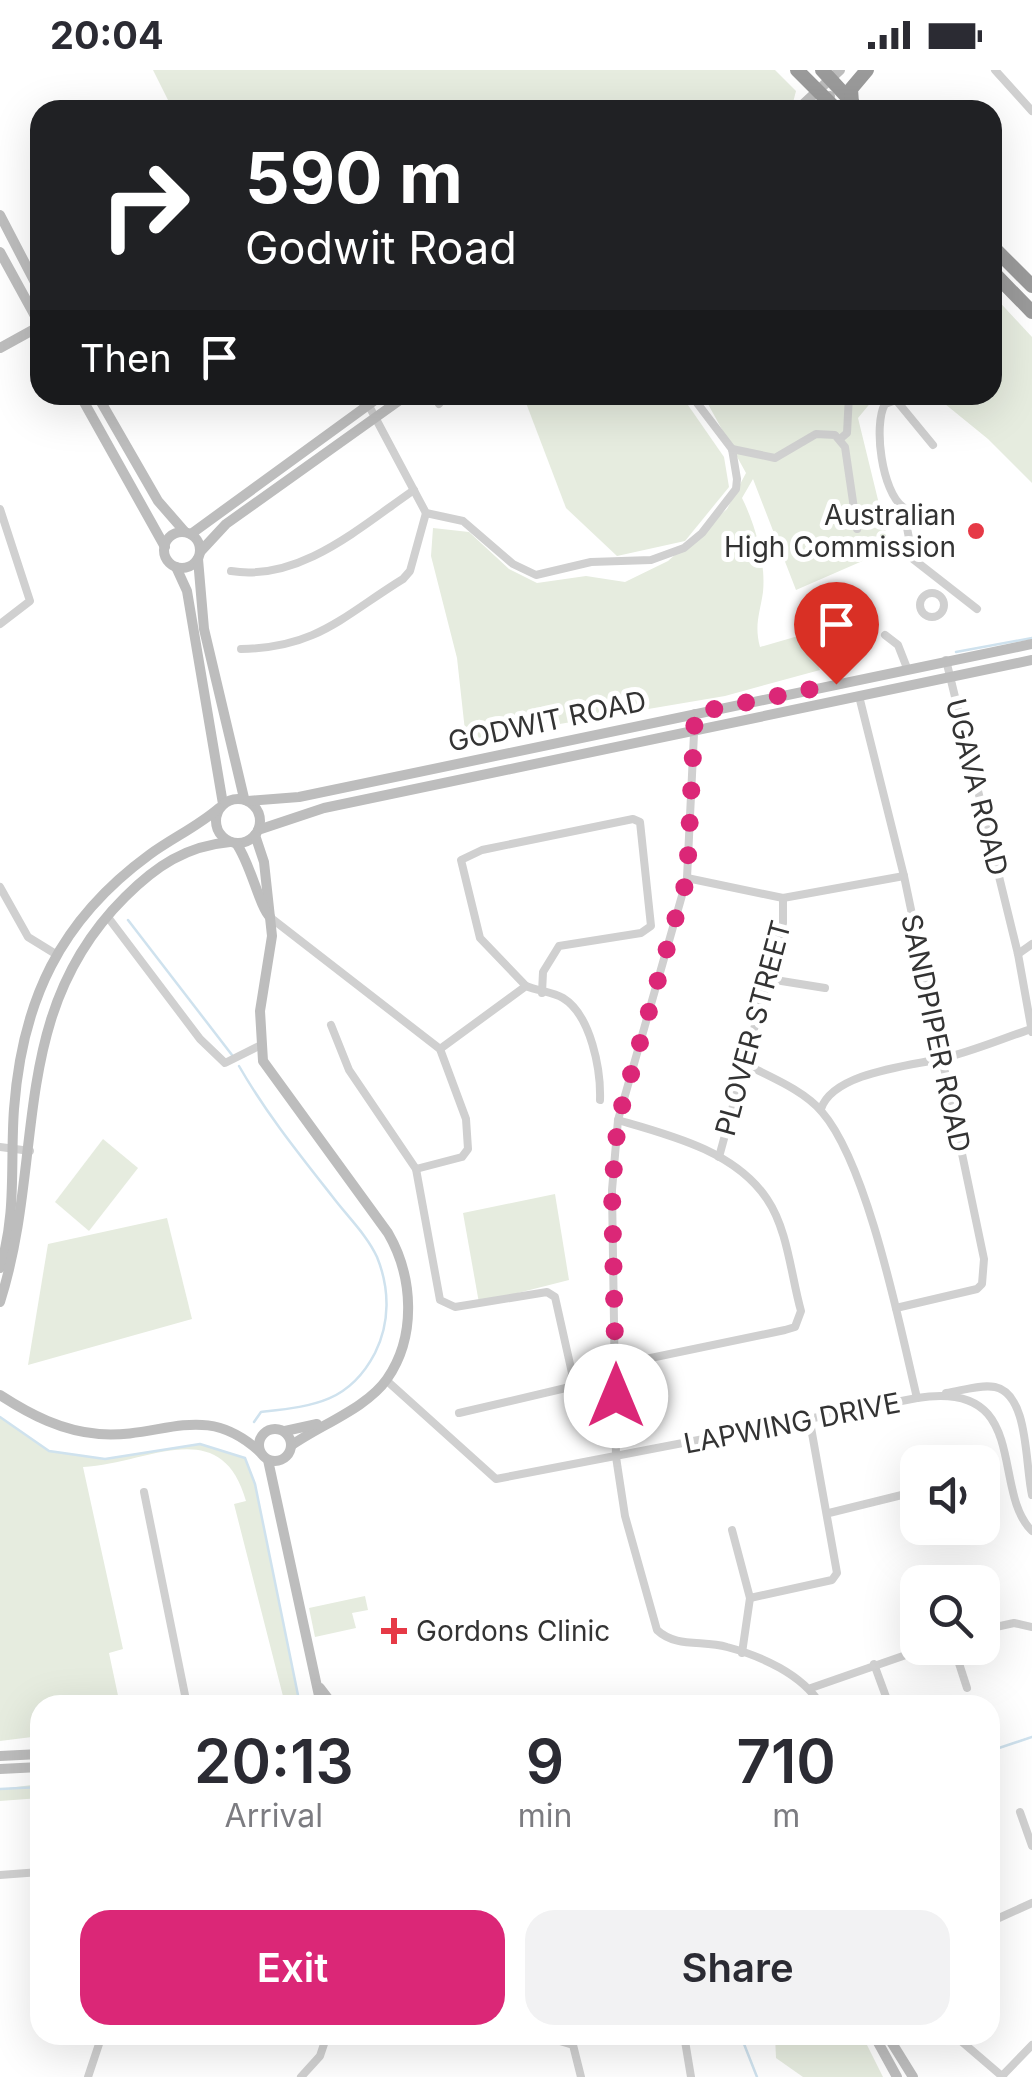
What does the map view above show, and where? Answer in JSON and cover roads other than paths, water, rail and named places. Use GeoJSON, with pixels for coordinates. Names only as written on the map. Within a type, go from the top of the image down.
{"type":"FeatureCollection","features":[{"type":"Feature","properties":{"kind":"highway"},"geometry":{"type":"LineString","coordinates":[[797,70],[827,100]]}},
{"type":"Feature","properties":{"kind":"highway"},"geometry":{"type":"LineString","coordinates":[[854,100],[851,89],[867,70]]}},
{"type":"Feature","properties":{"kind":"highway"},"geometry":{"type":"LineString","coordinates":[[833,77],[851,100]]}},
{"type":"Feature","properties":{"kind":"highway"},"geometry":{"type":"LineString","coordinates":[[1002,256],[1032,286]]}},
{"type":"Feature","properties":{"kind":"highway"},"geometry":{"type":"LineString","coordinates":[[1002,282],[1032,312]]}},
{"type":"Feature","properties":{"kind":"main road"},"geometry":{"type":"LineString","coordinates":[[827,100],[833,77],[867,70]]}},
{"type":"Feature","properties":{"kind":"main road"},"geometry":{"type":"LineString","coordinates":[[0,215],[30,273]]}},
{"type":"Feature","properties":{"kind":"main road"},"geometry":{"type":"LineString","coordinates":[[0,252],[30,307]]}},
{"type":"Feature","properties":{"kind":"main road"},"geometry":{"type":"LineString","coordinates":[[0,348],[30,331]]}},
{"type":"Feature","properties":{"kind":"main road"},"geometry":{"type":"LineString","coordinates":[[86,405],[187,591],[221,806],[216,827],[233,842],[255,876],[263,909],[271,918]]}},
{"type":"Feature","properties":{"kind":"main road"},"geometry":{"type":"LineString","coordinates":[[103,405],[158,501],[188,533],[199,555],[204,628],[246,799],[258,810],[256,832],[271,918],[271,960],[260,1011],[259,1046],[280,1091],[368,1204],[401,1256],[409,1285],[407,1327],[386,1380],[292,1446],[276,1486]]}},
{"type":"Feature","properties":{"kind":"main road"},"geometry":{"type":"LineString","coordinates":[[164,547],[169,537],[188,533],[367,405]]}},
{"type":"Feature","properties":{"kind":"main road"},"geometry":{"type":"LineString","coordinates":[[176,567],[188,567],[226,524],[393,405]]}},
{"type":"Feature","properties":{"kind":"main road","name":"GODWIT ROAD"},"geometry":{"type":"LineString","coordinates":[[246,799],[299,796],[1032,644]]}},
{"type":"Feature","properties":{"kind":"main road","name":"GODWIT ROAD"},"geometry":{"type":"LineString","coordinates":[[256,832],[324,808],[1032,660]]}},
{"type":"Feature","properties":{"kind":"main road"},"geometry":{"type":"LineString","coordinates":[[0,1268],[14,1196],[6,1147],[20,1050],[54,954],[127,873],[221,806],[246,799]]}},
{"type":"Feature","properties":{"kind":"main road"},"geometry":{"type":"LineString","coordinates":[[0,1302],[20,1235],[35,1075],[49,1017],[70,969],[107,916],[178,855],[206,843],[233,842],[256,832]]}},
{"type":"Feature","properties":{"kind":"main road"},"geometry":{"type":"LineString","coordinates":[[0,1395],[41,1419],[77,1432],[126,1434],[194,1422],[229,1430],[284,1431],[323,1422]]}},
{"type":"Feature","properties":{"kind":"main road"},"geometry":{"type":"LineString","coordinates":[[229,1430],[264,1456],[284,1459]]}},
{"type":"Feature","properties":{"kind":"main road"},"geometry":{"type":"LineString","coordinates":[[266,1431],[259,1442],[276,1486],[319,1695]]}},
{"type":"Feature","properties":{"kind":"main road"},"geometry":{"type":"LineString","coordinates":[[284,1431],[292,1446]]}},
{"type":"Feature","properties":{"kind":"main road"},"geometry":{"type":"LineString","coordinates":[[316,1682],[326,1695]]}},
{"type":"Feature","properties":{"kind":"main road"},"geometry":{"type":"LineString","coordinates":[[0,1756],[30,1754]]}},
{"type":"Feature","properties":{"kind":"main road"},"geometry":{"type":"LineString","coordinates":[[0,1769],[30,1767]]}},
{"type":"Feature","properties":{"kind":"main road"},"geometry":{"type":"LineString","coordinates":[[879,2045],[897,2077]]}},
{"type":"Feature","properties":{"kind":"main road"},"geometry":{"type":"LineString","coordinates":[[893,2045],[913,2077]]}},
{"type":"Feature","properties":{"kind":"street"},"geometry":{"type":"LineString","coordinates":[[995,70],[1032,111]]}},
{"type":"Feature","properties":{"kind":"street"},"geometry":{"type":"LineString","coordinates":[[242,649],[271,648],[317,636],[404,579],[410,571],[426,513],[369,405]]}},
{"type":"Feature","properties":{"kind":"street"},"geometry":{"type":"LineString","coordinates":[[426,513],[463,520],[513,564],[536,575],[591,562],[651,560],[693,543],[736,488],[732,450],[698,405]]}},
{"type":"Feature","properties":{"kind":"street"},"geometry":{"type":"LineString","coordinates":[[840,439],[848,433],[849,405]]}},
{"type":"Feature","properties":{"kind":"street"},"geometry":{"type":"LineString","coordinates":[[884,405],[880,412],[880,440],[888,480],[896,502],[903,507],[913,559],[977,609]]}},
{"type":"Feature","properties":{"kind":"street"},"geometry":{"type":"LineString","coordinates":[[900,405],[934,445]]}},
{"type":"Feature","properties":{"kind":"street"},"geometry":{"type":"LineString","coordinates":[[732,450],[775,458],[824,432],[840,439]]}},
{"type":"Feature","properties":{"kind":"street"},"geometry":{"type":"LineString","coordinates":[[840,439],[857,530]]}},
{"type":"Feature","properties":{"kind":"street"},"geometry":{"type":"LineString","coordinates":[[231,570],[252,574],[286,568],[323,551],[414,490]]}},
{"type":"Feature","properties":{"kind":"street"},"geometry":{"type":"LineString","coordinates":[[0,509],[30,601],[0,624]]}},
{"type":"Feature","properties":{"kind":"street"},"geometry":{"type":"LineString","coordinates":[[919,587],[926,596],[941,598]]}},
{"type":"Feature","properties":{"kind":"street"},"geometry":{"type":"LineString","coordinates":[[926,596],[921,609],[929,616],[942,612],[941,598],[947,587]]}},
{"type":"Feature","properties":{"kind":"street"},"geometry":{"type":"LineString","coordinates":[[885,635],[898,645],[907,668]]}},
{"type":"Feature","properties":{"kind":"street","name":"UGAVA ROAD"},"geometry":{"type":"LineString","coordinates":[[946,660],[1018,954],[1032,1031]]}},
{"type":"Feature","properties":{"kind":"street","name":"SANDPIPER ROAD"},"geometry":{"type":"LineString","coordinates":[[859,696],[904,876],[985,1269],[976,1288],[896,1308]]}},
{"type":"Feature","properties":{"kind":"street"},"geometry":{"type":"LineString","coordinates":[[695,713],[687,878],[618,1120],[612,1190],[616,1457],[625,1516],[658,1630],[672,1640],[725,1646],[763,1659],[810,1688],[815,1695]]}},
{"type":"Feature","properties":{"kind":"street"},"geometry":{"type":"LineString","coordinates":[[542,993],[543,972],[559,946],[641,933],[650,926],[640,822],[634,819],[482,850],[462,860],[480,938],[526,986],[542,993],[560,996],[575,1008],[596,1062],[600,1100]]}},
{"type":"Feature","properties":{"kind":"street"},"geometry":{"type":"LineString","coordinates":[[687,878],[783,898],[904,876]]}},
{"type":"Feature","properties":{"kind":"street"},"geometry":{"type":"LineString","coordinates":[[0,887],[28,937],[54,954]]}},
{"type":"Feature","properties":{"kind":"street","name":"PLOVER STREET"},"geometry":{"type":"LineString","coordinates":[[719,1157],[769,979],[785,913],[783,898]]}},
{"type":"Feature","properties":{"kind":"street"},"geometry":{"type":"LineString","coordinates":[[107,916],[200,1039],[225,1063],[259,1046]]}},
{"type":"Feature","properties":{"kind":"street"},"geometry":{"type":"LineString","coordinates":[[271,918],[440,1049],[466,1119],[468,1149],[462,1157],[416,1169]]}},
{"type":"Feature","properties":{"kind":"street"},"geometry":{"type":"LineString","coordinates":[[1018,954],[1032,944]]}},
{"type":"Feature","properties":{"kind":"street"},"geometry":{"type":"LineString","coordinates":[[769,979],[826,988]]}},
{"type":"Feature","properties":{"kind":"street"},"geometry":{"type":"LineString","coordinates":[[440,1049],[526,986]]}},
{"type":"Feature","properties":{"kind":"street"},"geometry":{"type":"LineString","coordinates":[[330,1025],[349,1070],[416,1169],[440,1300],[456,1307],[551,1293],[572,1373],[566,1391],[459,1413]]}},
{"type":"Feature","properties":{"kind":"street"},"geometry":{"type":"LineString","coordinates":[[820,1109],[830,1092],[895,1066],[942,1058],[1032,1031]]}},
{"type":"Feature","properties":{"kind":"street"},"geometry":{"type":"LineString","coordinates":[[743,1064],[820,1109],[852,1164],[896,1308],[916,1398]]}},
{"type":"Feature","properties":{"kind":"street"},"geometry":{"type":"LineString","coordinates":[[616,1365],[769,1334],[795,1326],[800,1320],[790,1264],[769,1200],[719,1157],[677,1137],[618,1120]]}},
{"type":"Feature","properties":{"kind":"street"},"geometry":{"type":"LineString","coordinates":[[6,1147],[30,1151]]}},
{"type":"Feature","properties":{"kind":"street","name":"LAPWING DRIVE"},"geometry":{"type":"LineString","coordinates":[[386,1380],[496,1478],[810,1422],[937,1395],[972,1404],[994,1422],[1005,1443],[1022,1514],[1032,1530]]}},
{"type":"Feature","properties":{"kind":"street"},"geometry":{"type":"LineString","coordinates":[[937,1395],[991,1386],[1011,1394],[1020,1409],[1032,1495]]}},
{"type":"Feature","properties":{"kind":"street"},"geometry":{"type":"LineString","coordinates":[[750,1598],[832,1580],[838,1564],[810,1422]]}},
{"type":"Feature","properties":{"kind":"street"},"geometry":{"type":"LineString","coordinates":[[144,1492],[185,1695]]}},
{"type":"Feature","properties":{"kind":"street"},"geometry":{"type":"LineString","coordinates":[[829,1513],[900,1495]]}},
{"type":"Feature","properties":{"kind":"street"},"geometry":{"type":"LineString","coordinates":[[732,1530],[750,1598],[742,1653]]}},
{"type":"Feature","properties":{"kind":"street"},"geometry":{"type":"LineString","coordinates":[[1000,1626],[1014,1623],[1032,1628]]}},
{"type":"Feature","properties":{"kind":"street"},"geometry":{"type":"LineString","coordinates":[[810,1688],[900,1656]]}},
{"type":"Feature","properties":{"kind":"street"},"geometry":{"type":"LineString","coordinates":[[874,1664],[885,1695]]}},
{"type":"Feature","properties":{"kind":"street"},"geometry":{"type":"LineString","coordinates":[[960,1665],[967,1688]]}},
{"type":"Feature","properties":{"kind":"street"},"geometry":{"type":"LineString","coordinates":[[1020,1812],[1032,1846]]}},
{"type":"Feature","properties":{"kind":"street"},"geometry":{"type":"LineString","coordinates":[[0,1875],[30,1873]]}},
{"type":"Feature","properties":{"kind":"street"},"geometry":{"type":"LineString","coordinates":[[1000,1918],[1032,1904]]}},
{"type":"Feature","properties":{"kind":"street"},"geometry":{"type":"LineString","coordinates":[[88,2077],[99,2045]]}},
{"type":"Feature","properties":{"kind":"street"},"geometry":{"type":"LineString","coordinates":[[301,2077],[320,2056],[324,2045]]}},
{"type":"Feature","properties":{"kind":"street"},"geometry":{"type":"LineString","coordinates":[[573,2045],[582,2077]]}},
{"type":"Feature","properties":{"kind":"street"},"geometry":{"type":"LineString","coordinates":[[686,2045],[691,2077]]}},
{"type":"Feature","properties":{"kind":"street"},"geometry":{"type":"LineString","coordinates":[[966,2045],[1003,2076],[1032,2045]]}},
{"type":"Feature","properties":{"kind":"waterway"},"geometry":{"type":"LineString","coordinates":[[956,652],[1032,638]]}},
{"type":"Feature","properties":{"kind":"waterway"},"geometry":{"type":"LineString","coordinates":[[128,920],[232,1055]]}},
{"type":"Feature","properties":{"kind":"waterway"},"geometry":{"type":"LineString","coordinates":[[239,1066],[283,1133],[368,1241],[377,1257],[386,1294],[380,1342],[354,1382],[313,1404],[261,1412],[254,1422]]}},
{"type":"Feature","properties":{"kind":"waterway"},"geometry":{"type":"LineString","coordinates":[[0,1417],[49,1451],[105,1459],[200,1444],[245,1458],[255,1484],[298,1695]]}},
{"type":"Feature","properties":{"kind":"waterway"},"geometry":{"type":"LineString","coordinates":[[1000,1748],[1032,1737]]}},
{"type":"Feature","properties":{"kind":"waterway"},"geometry":{"type":"LineString","coordinates":[[0,1789],[30,1788]]}},
{"type":"Feature","properties":{"kind":"waterway"},"geometry":{"type":"LineString","coordinates":[[744,2045],[757,2077]]}},
{"type":"Feature","properties":{"kind":"place","name":"Australian High Commission"},"geometry":{"type":"Point","coordinates":[976,531]}},
{"type":"Feature","properties":{"kind":"place","name":"Gordons Clinic"},"geometry":{"type":"Point","coordinates":[394,1631]}}]}
